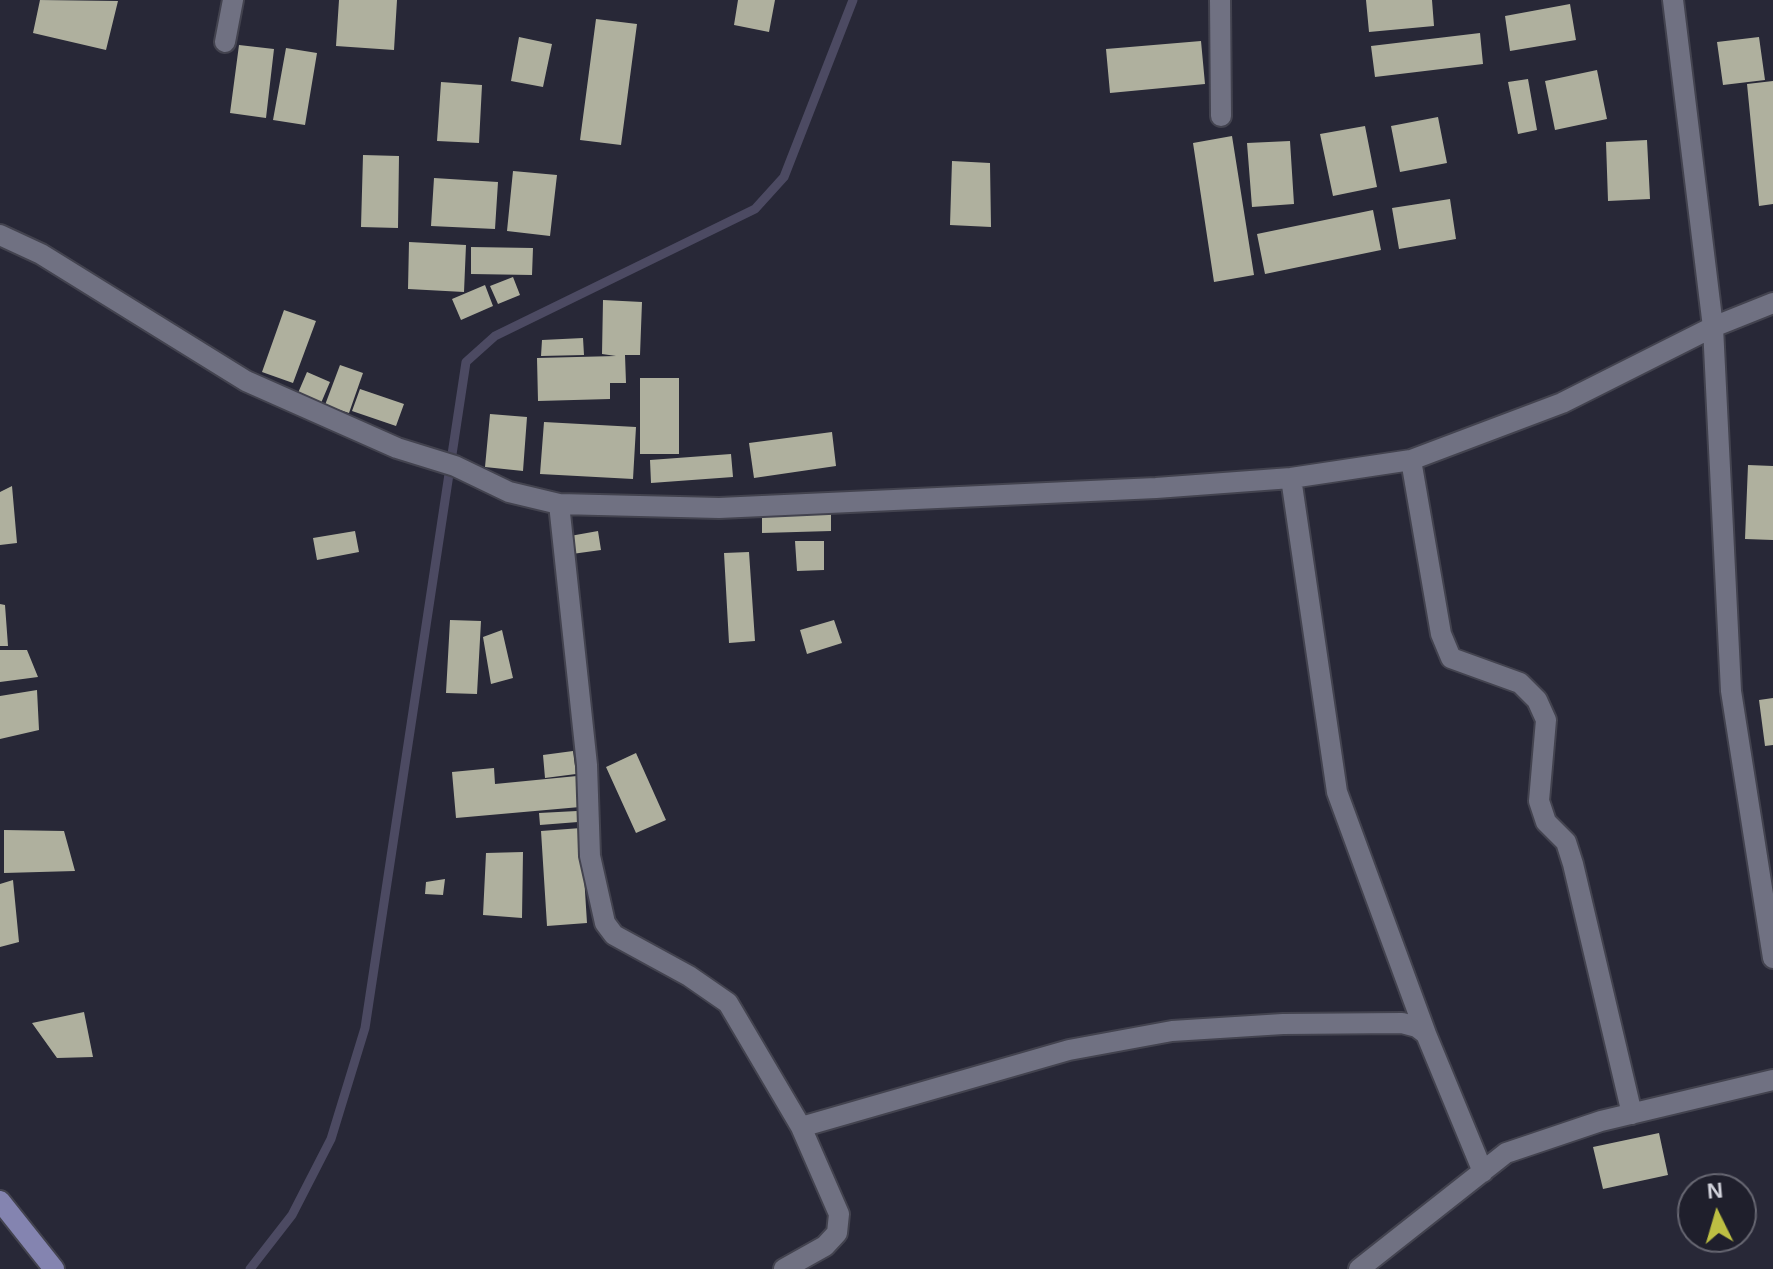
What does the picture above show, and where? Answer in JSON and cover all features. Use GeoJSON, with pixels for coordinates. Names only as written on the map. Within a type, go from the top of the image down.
{"type":"FeatureCollection","features":[{"type":"Feature","properties":{"kind":"main road"},"geometry":{"type":"LineString","coordinates":[[0,1201],[54,1269]]}},
{"type":"Feature","properties":{"kind":"street"},"geometry":{"type":"LineString","coordinates":[[225,42],[233,0]]}},
{"type":"Feature","properties":{"kind":"street"},"geometry":{"type":"LineString","coordinates":[[1220,0],[1221,116]]}},
{"type":"Feature","properties":{"kind":"street"},"geometry":{"type":"LineString","coordinates":[[1673,0],[1713,327],[1731,691],[1773,958]]}},
{"type":"Feature","properties":{"kind":"street"},"geometry":{"type":"LineString","coordinates":[[0,235],[41,254],[246,381],[431,461],[455,466],[509,492],[559,504],[719,508],[1156,488],[1291,478],[1411,460],[1562,403],[1713,327],[1773,303]]}},
{"type":"Feature","properties":{"kind":"street"},"geometry":{"type":"LineString","coordinates":[[1411,460],[1441,634],[1451,658],[1520,683],[1537,700],[1546,720],[1539,801],[1546,822],[1566,842],[1573,864],[1632,1114]]}},
{"type":"Feature","properties":{"kind":"street"},"geometry":{"type":"LineString","coordinates":[[1291,478],[1337,792],[1426,1034],[1483,1172]]}},
{"type":"Feature","properties":{"kind":"street"},"geometry":{"type":"LineString","coordinates":[[559,504],[587,765],[590,856],[605,923],[614,935],[689,976],[728,1003],[801,1127],[839,1214],[837,1233],[825,1246],[784,1269]]}},
{"type":"Feature","properties":{"kind":"street"},"geometry":{"type":"LineString","coordinates":[[801,1127],[1069,1050],[1172,1031],[1283,1024],[1402,1023],[1417,1027],[1426,1034]]}},
{"type":"Feature","properties":{"kind":"street"},"geometry":{"type":"LineString","coordinates":[[1359,1269],[1506,1153],[1632,1114],[1773,1080]]}},
{"type":"Feature","properties":{"kind":"building"},"geometry":{"type":"Polygon","coordinates":[[[40,0],[118,1],[106,50],[33,33],[40,0]]]}},
{"type":"Feature","properties":{"kind":"building"},"geometry":{"type":"Polygon","coordinates":[[[339,0],[397,0],[394,50],[336,46],[339,0]]]}},
{"type":"Feature","properties":{"kind":"building"},"geometry":{"type":"Polygon","coordinates":[[[738,0],[775,0],[769,32],[734,25],[738,0]]]}},
{"type":"Feature","properties":{"kind":"building"},"geometry":{"type":"Polygon","coordinates":[[[1366,0],[1432,0],[1434,26],[1369,32],[1366,0]]]}},
{"type":"Feature","properties":{"kind":"building"},"geometry":{"type":"Polygon","coordinates":[[[1570,4],[1576,40],[1510,51],[1505,16],[1570,4]]]}},
{"type":"Feature","properties":{"kind":"building"},"geometry":{"type":"Polygon","coordinates":[[[596,19],[637,24],[621,145],[580,140],[596,19]]]}},
{"type":"Feature","properties":{"kind":"building"},"geometry":{"type":"Polygon","coordinates":[[[1480,33],[1483,64],[1375,77],[1371,46],[1480,33]]]}},
{"type":"Feature","properties":{"kind":"building"},"geometry":{"type":"Polygon","coordinates":[[[519,37],[552,44],[543,87],[511,81],[519,37]]]}},
{"type":"Feature","properties":{"kind":"building"},"geometry":{"type":"Polygon","coordinates":[[[1759,37],[1765,80],[1723,85],[1717,42],[1759,37]]]}},
{"type":"Feature","properties":{"kind":"building"},"geometry":{"type":"Polygon","coordinates":[[[1201,41],[1205,84],[1110,93],[1106,49],[1201,41]]]}},
{"type":"Feature","properties":{"kind":"building"},"geometry":{"type":"Polygon","coordinates":[[[239,45],[274,49],[266,118],[230,113],[239,45]]]}},
{"type":"Feature","properties":{"kind":"building"},"geometry":{"type":"Polygon","coordinates":[[[286,48],[317,53],[305,125],[273,120],[286,48]]]}},
{"type":"Feature","properties":{"kind":"building"},"geometry":{"type":"Polygon","coordinates":[[[1597,70],[1607,119],[1555,130],[1545,81],[1597,70]]]}},
{"type":"Feature","properties":{"kind":"building"},"geometry":{"type":"Polygon","coordinates":[[[1528,79],[1537,130],[1518,134],[1508,82],[1528,79]]]}},
{"type":"Feature","properties":{"kind":"building"},"geometry":{"type":"Polygon","coordinates":[[[1773,81],[1773,204],[1759,206],[1747,84],[1773,81]]]}},
{"type":"Feature","properties":{"kind":"building"},"geometry":{"type":"Polygon","coordinates":[[[441,82],[482,85],[479,143],[437,141],[441,82]]]}},
{"type":"Feature","properties":{"kind":"building"},"geometry":{"type":"Polygon","coordinates":[[[1438,117],[1447,163],[1400,172],[1391,126],[1438,117]]]}},
{"type":"Feature","properties":{"kind":"building"},"geometry":{"type":"Polygon","coordinates":[[[1365,126],[1377,187],[1333,196],[1320,134],[1365,126]]]}},
{"type":"Feature","properties":{"kind":"building"},"geometry":{"type":"Polygon","coordinates":[[[1232,136],[1254,275],[1214,282],[1193,143],[1232,136]]]}},
{"type":"Feature","properties":{"kind":"building"},"geometry":{"type":"Polygon","coordinates":[[[1647,140],[1650,199],[1608,201],[1606,142],[1647,140]]]}},
{"type":"Feature","properties":{"kind":"building"},"geometry":{"type":"Polygon","coordinates":[[[1290,141],[1294,204],[1252,207],[1247,143],[1290,141]]]}},
{"type":"Feature","properties":{"kind":"building"},"geometry":{"type":"Polygon","coordinates":[[[363,155],[399,156],[398,228],[361,227],[363,155]]]}},
{"type":"Feature","properties":{"kind":"building"},"geometry":{"type":"Polygon","coordinates":[[[952,161],[990,163],[991,227],[950,225],[952,161]]]}},
{"type":"Feature","properties":{"kind":"building"},"geometry":{"type":"Polygon","coordinates":[[[513,171],[557,175],[550,236],[507,231],[513,171]]]}},
{"type":"Feature","properties":{"kind":"building"},"geometry":{"type":"Polygon","coordinates":[[[434,178],[498,182],[495,229],[431,226],[434,178]]]}},
{"type":"Feature","properties":{"kind":"building"},"geometry":{"type":"Polygon","coordinates":[[[1450,199],[1456,239],[1399,249],[1392,208],[1450,199]]]}},
{"type":"Feature","properties":{"kind":"building"},"geometry":{"type":"Polygon","coordinates":[[[1373,210],[1381,250],[1265,274],[1257,234],[1373,210]]]}},
{"type":"Feature","properties":{"kind":"building"},"geometry":{"type":"Polygon","coordinates":[[[409,242],[466,245],[464,292],[408,289],[409,242]]]}},
{"type":"Feature","properties":{"kind":"building"},"geometry":{"type":"Polygon","coordinates":[[[471,247],[533,248],[532,275],[471,274],[471,247]]]}},
{"type":"Feature","properties":{"kind":"building"},"geometry":{"type":"Polygon","coordinates":[[[513,277],[520,295],[498,304],[490,286],[513,277]]]}},
{"type":"Feature","properties":{"kind":"building"},"geometry":{"type":"Polygon","coordinates":[[[485,285],[493,306],[461,320],[452,299],[485,285]]]}},
{"type":"Feature","properties":{"kind":"building"},"geometry":{"type":"Polygon","coordinates":[[[603,300],[642,302],[640,355],[625,355],[626,383],[610,383],[610,399],[538,401],[537,358],[616,356],[602,354],[603,300]]]}},
{"type":"Feature","properties":{"kind":"building"},"geometry":{"type":"Polygon","coordinates":[[[284,310],[316,321],[293,383],[262,372],[284,310]]]}},
{"type":"Feature","properties":{"kind":"building"},"geometry":{"type":"Polygon","coordinates":[[[583,338],[584,355],[541,356],[542,340],[583,338]]]}},
{"type":"Feature","properties":{"kind":"building"},"geometry":{"type":"Polygon","coordinates":[[[340,365],[363,373],[349,413],[325,405],[340,365]]]}},
{"type":"Feature","properties":{"kind":"building"},"geometry":{"type":"Polygon","coordinates":[[[307,372],[330,382],[321,403],[298,393],[307,372]]]}},
{"type":"Feature","properties":{"kind":"building"},"geometry":{"type":"Polygon","coordinates":[[[640,378],[679,378],[679,454],[640,454],[640,378]]]}},
{"type":"Feature","properties":{"kind":"building"},"geometry":{"type":"Polygon","coordinates":[[[360,389],[404,404],[396,426],[352,411],[360,389]]]}},
{"type":"Feature","properties":{"kind":"building"},"geometry":{"type":"Polygon","coordinates":[[[490,414],[527,417],[523,471],[485,467],[490,414]]]}},
{"type":"Feature","properties":{"kind":"building"},"geometry":{"type":"Polygon","coordinates":[[[544,422],[636,427],[633,479],[540,474],[544,422]]]}},
{"type":"Feature","properties":{"kind":"building"},"geometry":{"type":"Polygon","coordinates":[[[832,432],[836,466],[754,478],[749,443],[832,432]]]}},
{"type":"Feature","properties":{"kind":"building"},"geometry":{"type":"Polygon","coordinates":[[[731,454],[733,477],[651,483],[650,460],[731,454]]]}},
{"type":"Feature","properties":{"kind":"building"},"geometry":{"type":"Polygon","coordinates":[[[1748,465],[1773,466],[1773,540],[1745,539],[1748,465]]]}},
{"type":"Feature","properties":{"kind":"building"},"geometry":{"type":"Polygon","coordinates":[[[12,486],[17,543],[0,545],[0,492],[12,486]]]}},
{"type":"Feature","properties":{"kind":"building"},"geometry":{"type":"Polygon","coordinates":[[[831,513],[831,531],[762,533],[762,516],[831,513]]]}},
{"type":"Feature","properties":{"kind":"building"},"geometry":{"type":"Polygon","coordinates":[[[355,531],[359,552],[317,560],[313,538],[355,531]]]}},
{"type":"Feature","properties":{"kind":"building"},"geometry":{"type":"Polygon","coordinates":[[[598,531],[601,550],[572,554],[570,536],[598,531]]]}},
{"type":"Feature","properties":{"kind":"building"},"geometry":{"type":"Polygon","coordinates":[[[795,541],[824,541],[824,570],[797,571],[795,541]]]}},
{"type":"Feature","properties":{"kind":"building"},"geometry":{"type":"Polygon","coordinates":[[[749,552],[755,641],[729,643],[724,553],[749,552]]]}},
{"type":"Feature","properties":{"kind":"building"},"geometry":{"type":"Polygon","coordinates":[[[0,604],[5,605],[8,646],[0,646],[0,604]]]}},
{"type":"Feature","properties":{"kind":"building"},"geometry":{"type":"Polygon","coordinates":[[[450,620],[481,621],[477,694],[446,693],[450,620]]]}},
{"type":"Feature","properties":{"kind":"building"},"geometry":{"type":"Polygon","coordinates":[[[834,620],[842,643],[807,654],[800,630],[834,620]]]}},
{"type":"Feature","properties":{"kind":"building"},"geometry":{"type":"Polygon","coordinates":[[[502,630],[513,678],[491,684],[483,637],[502,630]]]}},
{"type":"Feature","properties":{"kind":"building"},"geometry":{"type":"Polygon","coordinates":[[[0,650],[27,650],[38,677],[0,682],[0,650]]]}},
{"type":"Feature","properties":{"kind":"building"},"geometry":{"type":"Polygon","coordinates":[[[37,690],[39,730],[0,739],[0,696],[37,690]]]}},
{"type":"Feature","properties":{"kind":"building"},"geometry":{"type":"Polygon","coordinates":[[[1773,698],[1773,745],[1765,746],[1759,700],[1773,698]]]}},
{"type":"Feature","properties":{"kind":"building"},"geometry":{"type":"Polygon","coordinates":[[[573,751],[576,774],[545,778],[543,755],[573,751]]]}},
{"type":"Feature","properties":{"kind":"building"},"geometry":{"type":"Polygon","coordinates":[[[636,753],[666,820],[636,833],[606,767],[636,753]]]}},
{"type":"Feature","properties":{"kind":"building"},"geometry":{"type":"Polygon","coordinates":[[[494,768],[495,784],[577,776],[580,807],[456,818],[452,772],[494,768]]]}},
{"type":"Feature","properties":{"kind":"building"},"geometry":{"type":"Polygon","coordinates":[[[577,811],[578,822],[540,825],[539,813],[577,811]]]}},
{"type":"Feature","properties":{"kind":"building"},"geometry":{"type":"Polygon","coordinates":[[[581,828],[587,923],[547,926],[541,831],[581,828]]]}},
{"type":"Feature","properties":{"kind":"building"},"geometry":{"type":"Polygon","coordinates":[[[4,830],[64,831],[75,871],[4,873],[4,830]]]}},
{"type":"Feature","properties":{"kind":"building"},"geometry":{"type":"Polygon","coordinates":[[[523,852],[522,918],[483,915],[486,853],[523,852]]]}},
{"type":"Feature","properties":{"kind":"building"},"geometry":{"type":"Polygon","coordinates":[[[445,879],[443,895],[425,894],[426,882],[445,879]]]}},
{"type":"Feature","properties":{"kind":"building"},"geometry":{"type":"Polygon","coordinates":[[[13,880],[19,942],[0,947],[0,884],[13,880]]]}},
{"type":"Feature","properties":{"kind":"building"},"geometry":{"type":"Polygon","coordinates":[[[84,1012],[93,1057],[57,1058],[32,1023],[84,1012]]]}},
{"type":"Feature","properties":{"kind":"building"},"geometry":{"type":"Polygon","coordinates":[[[1659,1133],[1668,1175],[1603,1189],[1593,1147],[1659,1133]]]}},
{"type":"Feature","properties":{"kind":"waterway"},"geometry":{"type":"LineString","coordinates":[[250,1269],[292,1215],[331,1139],[365,1028],[466,362],[495,336],[755,209],[784,177],[853,0]]}}]}
